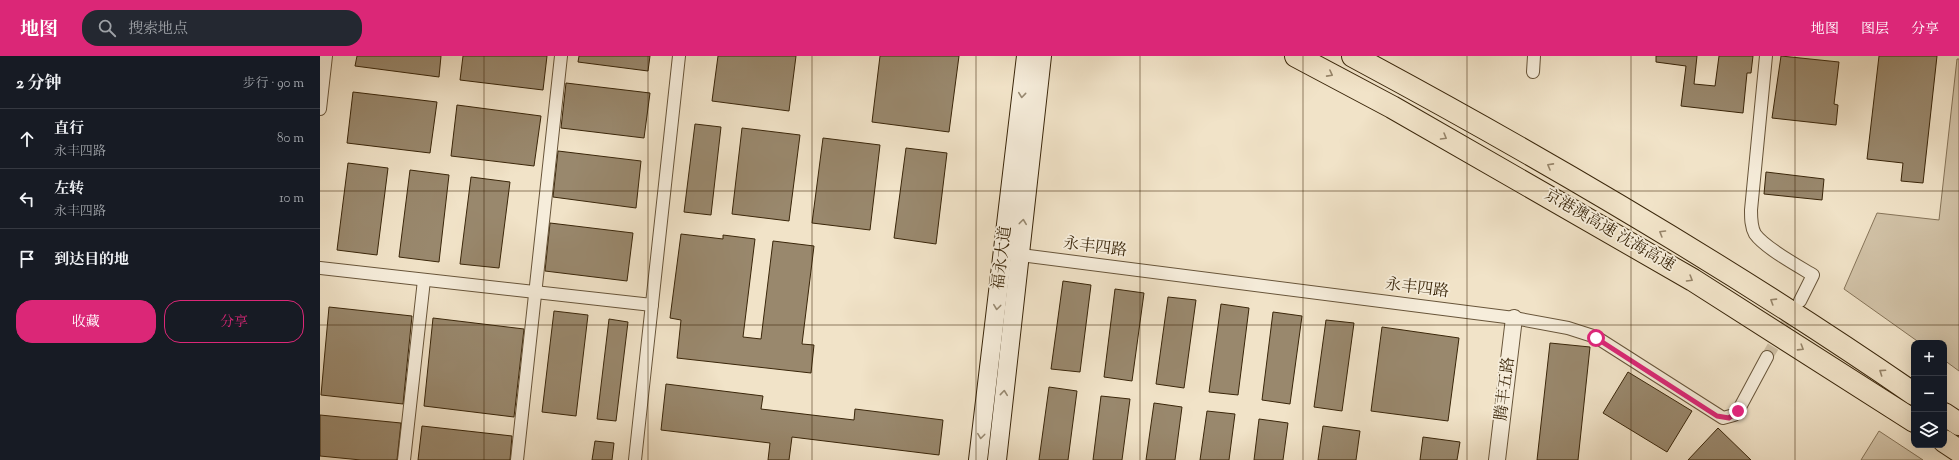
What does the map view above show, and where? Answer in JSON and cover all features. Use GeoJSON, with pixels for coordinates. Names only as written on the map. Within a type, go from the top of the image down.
{"type":"FeatureCollection","features":[{"type":"Feature","properties":{"kind":"highway","name":"京港澳高速 沈海高速"},"geometry":{"type":"LineString","coordinates":[[1296,56],[1406,115],[1693,280],[1911,419]]}},
{"type":"Feature","properties":{"kind":"highway","name":"京港澳高速 沈海高速"},"geometry":{"type":"LineString","coordinates":[[1352,56],[1561,172],[1706,258],[1839,342],[1911,392]]}},
{"type":"Feature","properties":{"kind":"highway"},"geometry":{"type":"LineString","coordinates":[[1947,416],[1959,424]]}},
{"type":"Feature","properties":{"kind":"highway"},"geometry":{"type":"LineString","coordinates":[[1947,443],[1959,451]]}},
{"type":"Feature","properties":{"kind":"main road","name":"福永大道"},"geometry":{"type":"LineString","coordinates":[[997,460],[1026,56]]}},
{"type":"Feature","properties":{"kind":"main road","name":"福永大道"},"geometry":{"type":"LineString","coordinates":[[978,460],[1012,254],[1042,56]]}},
{"type":"Feature","properties":{"kind":"street"},"geometry":{"type":"LineString","coordinates":[[320,109],[326,56]]}},
{"type":"Feature","properties":{"kind":"street"},"geometry":{"type":"LineString","coordinates":[[517,460],[561,56]]}},
{"type":"Feature","properties":{"kind":"street"},"geometry":{"type":"LineString","coordinates":[[635,460],[679,56]]}},
{"type":"Feature","properties":{"kind":"street"},"geometry":{"type":"LineString","coordinates":[[1532,72],[1534,56]]}},
{"type":"Feature","properties":{"kind":"street"},"geometry":{"type":"LineString","coordinates":[[1766,56],[1751,210],[1752,224],[1755,234],[1764,243],[1813,275],[1800,302]]}},
{"type":"Feature","properties":{"kind":"street","name":"永丰四路"},"geometry":{"type":"LineString","coordinates":[[1012,254],[1514,318],[1568,328],[1596,338],[1723,418],[1734,415],[1738,411],[1767,357]]}},
{"type":"Feature","properties":{"kind":"street"},"geometry":{"type":"LineString","coordinates":[[320,268],[652,304]]}},
{"type":"Feature","properties":{"kind":"street"},"geometry":{"type":"LineString","coordinates":[[404,460],[424,280]]}},
{"type":"Feature","properties":{"kind":"street","name":"腾丰五路"},"geometry":{"type":"LineString","coordinates":[[1497,460],[1514,318]]}},
{"type":"Feature","properties":{"kind":"shaded area"},"geometry":{"type":"Polygon","coordinates":[[[1957,59],[1959,59],[1959,371],[1947,362],[1947,340],[1916,340],[1844,289],[1877,213],[1939,220],[1957,59]]]}},
{"type":"Feature","properties":{"kind":"shaded area"},"geometry":{"type":"Polygon","coordinates":[[[1879,431],[1923,460],[1861,460],[1879,431]]]}},
{"type":"Feature","properties":{"kind":"building"},"geometry":{"type":"Polygon","coordinates":[[[357,56],[441,56],[439,77],[355,66],[357,56]]]}},
{"type":"Feature","properties":{"kind":"building"},"geometry":{"type":"Polygon","coordinates":[[[463,56],[547,56],[543,90],[460,80],[463,56]]]}},
{"type":"Feature","properties":{"kind":"building"},"geometry":{"type":"Polygon","coordinates":[[[579,56],[650,56],[648,71],[578,62],[579,56]]]}},
{"type":"Feature","properties":{"kind":"building"},"geometry":{"type":"Polygon","coordinates":[[[718,56],[796,56],[789,111],[712,101],[718,56]]]}},
{"type":"Feature","properties":{"kind":"building"},"geometry":{"type":"Polygon","coordinates":[[[880,56],[959,56],[949,132],[872,122],[880,56]]]}},
{"type":"Feature","properties":{"kind":"building"},"geometry":{"type":"Polygon","coordinates":[[[1656,56],[1697,56],[1694,84],[1715,86],[1719,56],[1753,56],[1751,73],[1747,73],[1743,113],[1681,106],[1686,66],[1656,62],[1656,56]]]}},
{"type":"Feature","properties":{"kind":"building"},"geometry":{"type":"Polygon","coordinates":[[[1781,56],[1839,62],[1834,104],[1838,105],[1836,125],[1772,118],[1781,56]]]}},
{"type":"Feature","properties":{"kind":"building"},"geometry":{"type":"Polygon","coordinates":[[[1879,56],[1937,56],[1923,183],[1901,181],[1903,163],[1867,159],[1879,56]]]}},
{"type":"Feature","properties":{"kind":"building"},"geometry":{"type":"Polygon","coordinates":[[[566,83],[650,93],[644,138],[561,128],[566,83]]]}},
{"type":"Feature","properties":{"kind":"building"},"geometry":{"type":"Polygon","coordinates":[[[353,92],[437,102],[430,153],[347,143],[353,92]]]}},
{"type":"Feature","properties":{"kind":"building"},"geometry":{"type":"Polygon","coordinates":[[[457,105],[541,116],[534,166],[451,156],[457,105]]]}},
{"type":"Feature","properties":{"kind":"building"},"geometry":{"type":"Polygon","coordinates":[[[695,124],[721,127],[711,215],[684,212],[695,124]]]}},
{"type":"Feature","properties":{"kind":"building"},"geometry":{"type":"Polygon","coordinates":[[[742,128],[800,135],[789,221],[732,214],[742,128]]]}},
{"type":"Feature","properties":{"kind":"building"},"geometry":{"type":"Polygon","coordinates":[[[823,138],[880,145],[870,230],[812,223],[823,138]]]}},
{"type":"Feature","properties":{"kind":"building"},"geometry":{"type":"Polygon","coordinates":[[[906,148],[947,153],[936,244],[894,238],[906,148]]]}},
{"type":"Feature","properties":{"kind":"building"},"geometry":{"type":"Polygon","coordinates":[[[558,151],[641,161],[636,208],[553,197],[558,151]]]}},
{"type":"Feature","properties":{"kind":"building"},"geometry":{"type":"Polygon","coordinates":[[[348,163],[388,168],[377,255],[337,250],[348,163]]]}},
{"type":"Feature","properties":{"kind":"building"},"geometry":{"type":"Polygon","coordinates":[[[410,170],[449,175],[439,262],[399,257],[410,170]]]}},
{"type":"Feature","properties":{"kind":"building"},"geometry":{"type":"Polygon","coordinates":[[[1766,172],[1824,179],[1822,200],[1764,194],[1766,172]]]}},
{"type":"Feature","properties":{"kind":"building"},"geometry":{"type":"Polygon","coordinates":[[[471,177],[510,182],[499,268],[460,264],[471,177]]]}},
{"type":"Feature","properties":{"kind":"building"},"geometry":{"type":"Polygon","coordinates":[[[550,223],[633,233],[627,281],[545,271],[550,223]]]}},
{"type":"Feature","properties":{"kind":"building"},"geometry":{"type":"Polygon","coordinates":[[[681,234],[723,239],[723,235],[755,239],[743,337],[761,339],[773,241],[814,246],[802,344],[814,345],[811,373],[677,358],[681,320],[670,318],[681,234]]]}},
{"type":"Feature","properties":{"kind":"building"},"geometry":{"type":"Polygon","coordinates":[[[1063,281],[1091,285],[1080,372],[1051,369],[1063,281]]]}},
{"type":"Feature","properties":{"kind":"building"},"geometry":{"type":"Polygon","coordinates":[[[1115,289],[1144,293],[1132,381],[1104,377],[1115,289]]]}},
{"type":"Feature","properties":{"kind":"building"},"geometry":{"type":"Polygon","coordinates":[[[1168,297],[1196,300],[1184,388],[1156,384],[1168,297]]]}},
{"type":"Feature","properties":{"kind":"building"},"geometry":{"type":"Polygon","coordinates":[[[1221,304],[1249,308],[1238,395],[1209,392],[1221,304]]]}},
{"type":"Feature","properties":{"kind":"building"},"geometry":{"type":"Polygon","coordinates":[[[329,307],[412,316],[403,404],[321,395],[329,307]]]}},
{"type":"Feature","properties":{"kind":"building"},"geometry":{"type":"Polygon","coordinates":[[[554,311],[588,315],[576,416],[542,412],[554,311]]]}},
{"type":"Feature","properties":{"kind":"building"},"geometry":{"type":"Polygon","coordinates":[[[1273,312],[1302,316],[1290,404],[1262,400],[1273,312]]]}},
{"type":"Feature","properties":{"kind":"building"},"geometry":{"type":"Polygon","coordinates":[[[433,318],[524,329],[514,417],[424,406],[433,318]]]}},
{"type":"Feature","properties":{"kind":"building"},"geometry":{"type":"Polygon","coordinates":[[[609,319],[628,322],[616,421],[597,419],[609,319]]]}},
{"type":"Feature","properties":{"kind":"building"},"geometry":{"type":"Polygon","coordinates":[[[1326,320],[1354,323],[1342,411],[1314,407],[1326,320]]]}},
{"type":"Feature","properties":{"kind":"building"},"geometry":{"type":"Polygon","coordinates":[[[1382,327],[1459,338],[1448,421],[1371,411],[1382,327]]]}},
{"type":"Feature","properties":{"kind":"building"},"geometry":{"type":"Polygon","coordinates":[[[1550,343],[1590,347],[1578,460],[1537,460],[1550,343]]]}},
{"type":"Feature","properties":{"kind":"building"},"geometry":{"type":"Polygon","coordinates":[[[1628,372],[1692,411],[1667,452],[1603,413],[1628,372]]]}},
{"type":"Feature","properties":{"kind":"building"},"geometry":{"type":"Polygon","coordinates":[[[666,384],[763,396],[761,409],[854,420],[855,409],[943,420],[939,455],[792,437],[789,460],[768,460],[770,443],[661,430],[666,384]]]}},
{"type":"Feature","properties":{"kind":"building"},"geometry":{"type":"Polygon","coordinates":[[[1049,387],[1077,391],[1068,460],[1039,460],[1049,387]]]}},
{"type":"Feature","properties":{"kind":"building"},"geometry":{"type":"Polygon","coordinates":[[[1101,396],[1130,399],[1122,460],[1093,460],[1101,396]]]}},
{"type":"Feature","properties":{"kind":"building"},"geometry":{"type":"Polygon","coordinates":[[[1154,403],[1182,407],[1175,460],[1146,460],[1154,403]]]}},
{"type":"Feature","properties":{"kind":"building"},"geometry":{"type":"Polygon","coordinates":[[[1207,411],[1235,414],[1229,460],[1200,460],[1207,411]]]}},
{"type":"Feature","properties":{"kind":"building"},"geometry":{"type":"Polygon","coordinates":[[[320,415],[401,423],[397,460],[361,460],[320,456],[320,415]]]}},
{"type":"Feature","properties":{"kind":"building"},"geometry":{"type":"Polygon","coordinates":[[[1259,419],[1288,423],[1283,460],[1254,460],[1259,419]]]}},
{"type":"Feature","properties":{"kind":"building"},"geometry":{"type":"Polygon","coordinates":[[[422,426],[512,436],[510,460],[418,460],[422,426]]]}},
{"type":"Feature","properties":{"kind":"building"},"geometry":{"type":"Polygon","coordinates":[[[1323,426],[1360,431],[1356,460],[1318,460],[1323,426]]]}},
{"type":"Feature","properties":{"kind":"building"},"geometry":{"type":"Polygon","coordinates":[[[1718,428],[1751,460],[1688,460],[1718,428]]]}},
{"type":"Feature","properties":{"kind":"building"},"geometry":{"type":"Polygon","coordinates":[[[1423,437],[1460,442],[1457,460],[1420,460],[1423,437]]]}},
{"type":"Feature","properties":{"kind":"building"},"geometry":{"type":"Polygon","coordinates":[[[595,441],[614,443],[612,460],[592,460],[595,441]]]}},
{"type":"Feature","properties":{"kind":"tunnel"},"geometry":{"type":"LineString","coordinates":[[1767,357],[1795,309]]}},
{"type":"Feature","properties":{"kind":"route"},"geometry":{"type":"LineString","coordinates":[[1596,338],[1717,416],[1729,418],[1738,411]]}}]}
